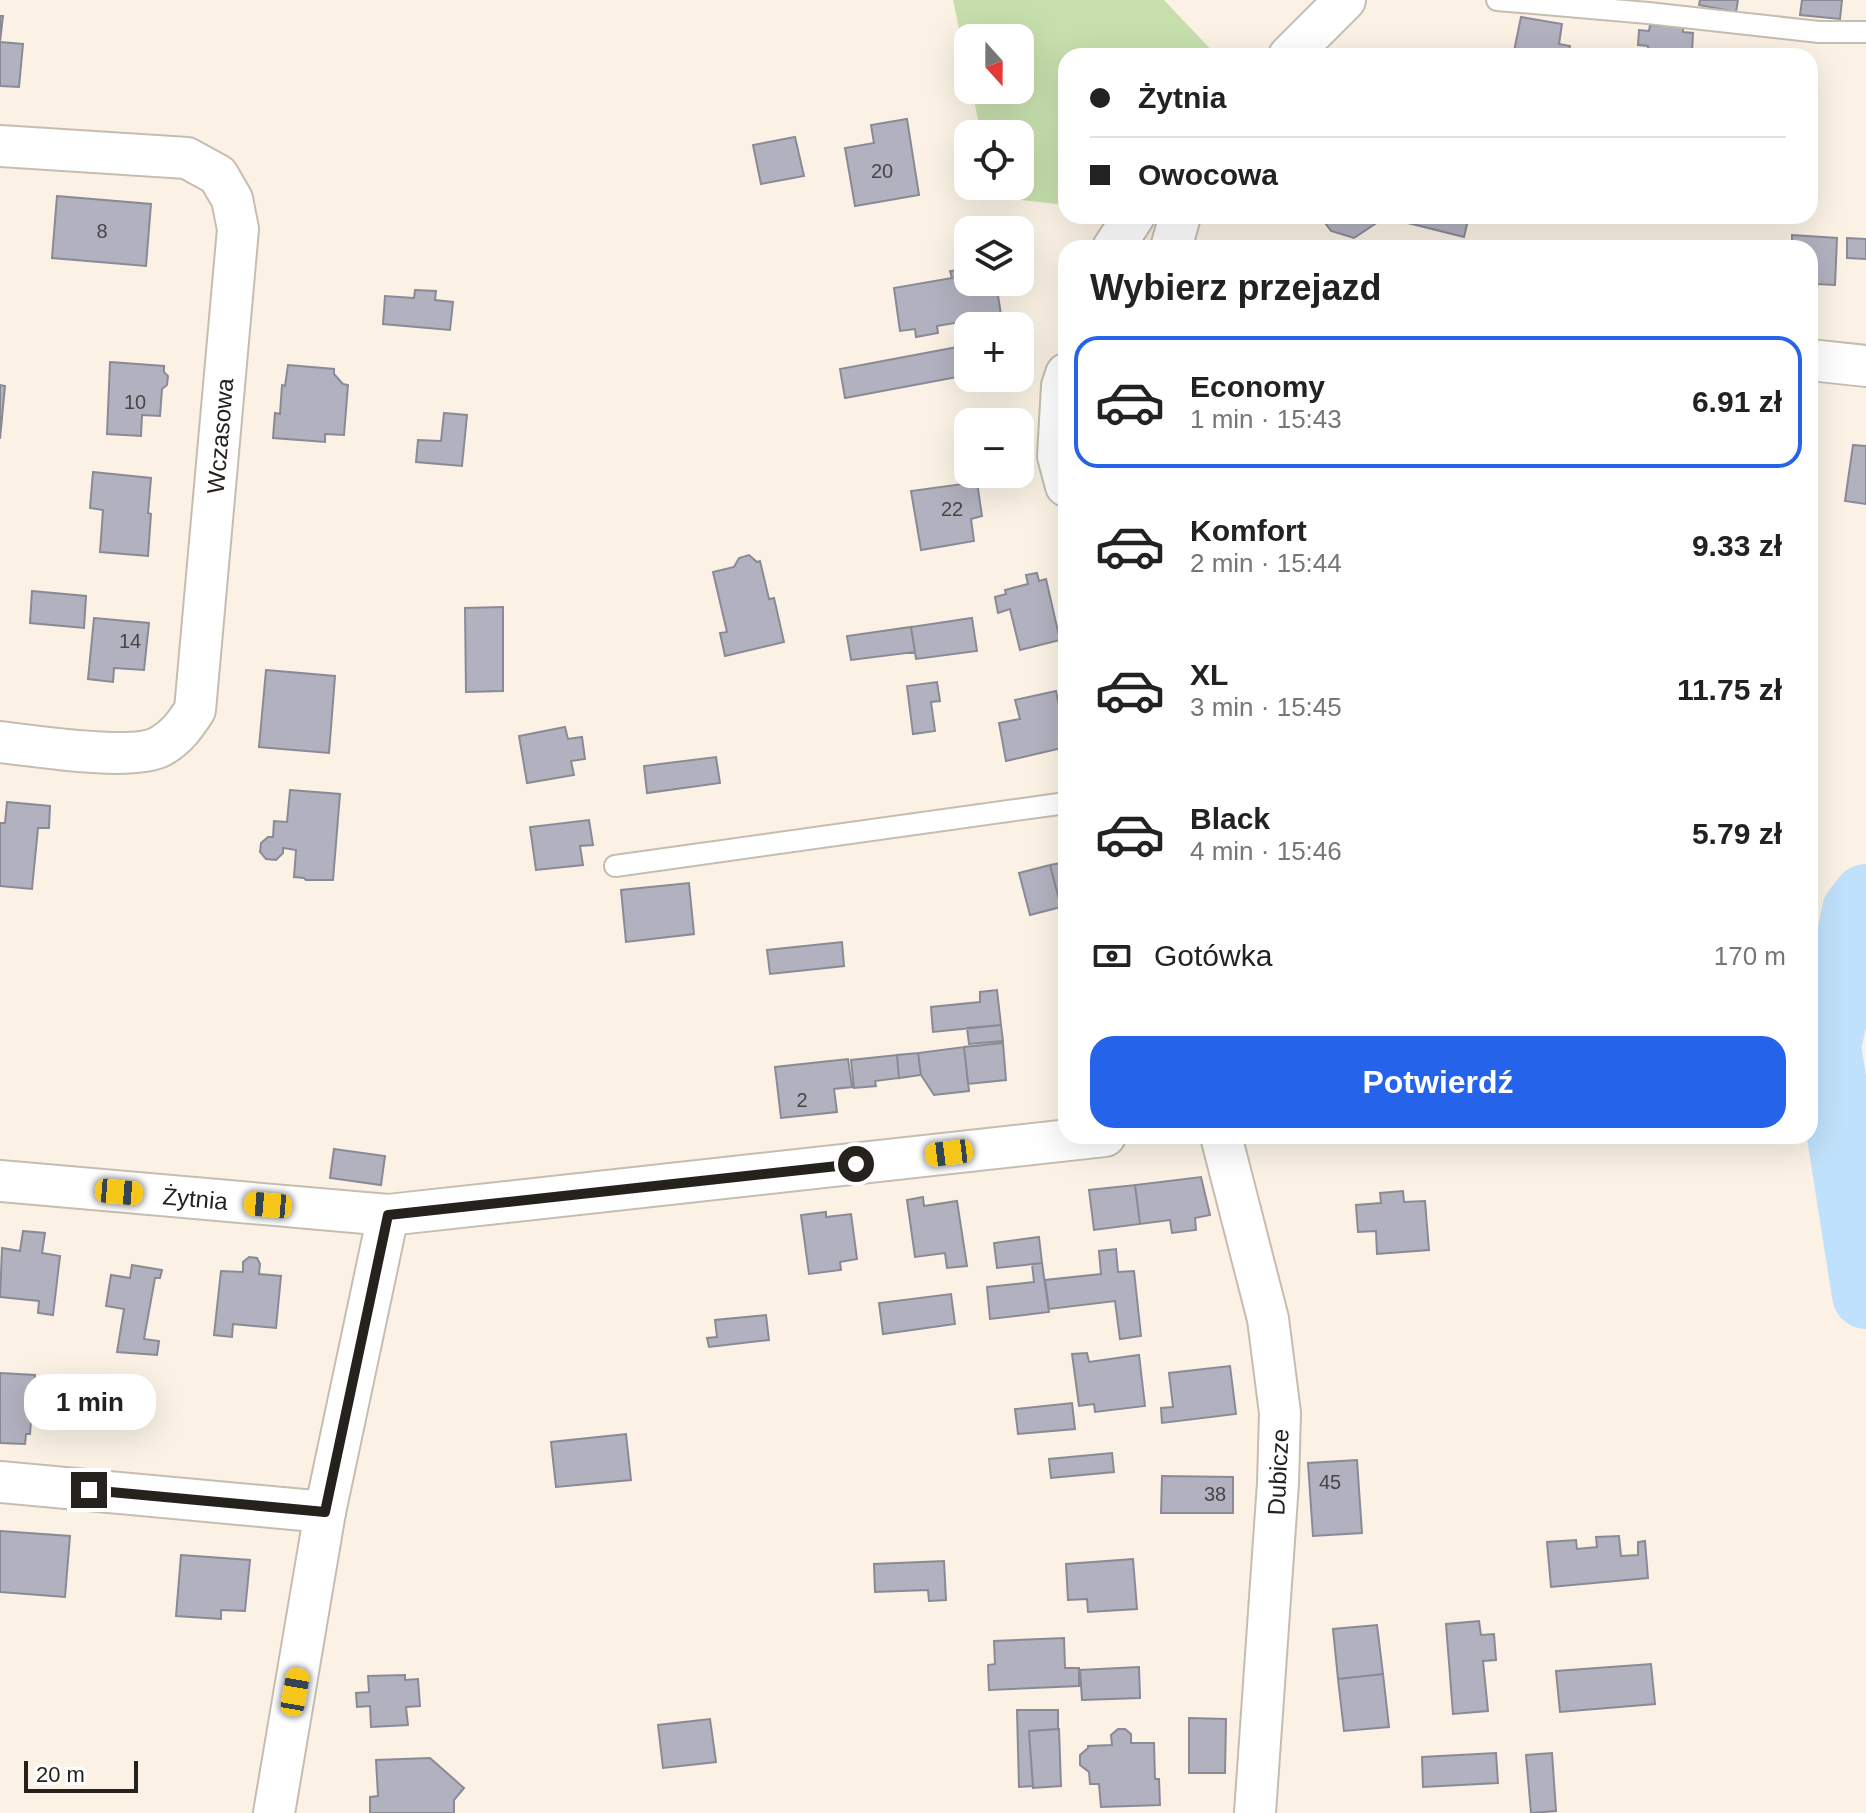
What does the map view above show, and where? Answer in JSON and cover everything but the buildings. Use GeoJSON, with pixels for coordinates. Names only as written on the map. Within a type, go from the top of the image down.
{"type":"FeatureCollection","features":[{"type":"Feature","properties":{"kind":"street"},"geometry":{"type":"LineString","coordinates":[[1297,48],[1345,0]]}},
{"type":"Feature","properties":{"kind":"street","name":"Wczasowa"},"geometry":{"type":"LineString","coordinates":[[0,146],[187,158],[218,175],[232,199],[238,229],[195,710],[181,732],[159,748],[127,754],[0,742]]}},
{"type":"Feature","properties":{"kind":"street"},"geometry":{"type":"LineString","coordinates":[[1818,361],[1866,366]]}},
{"type":"Feature","properties":{"kind":"street","name":"Żytnia"},"geometry":{"type":"LineString","coordinates":[[0,1181],[388,1215],[1058,1141]]}},
{"type":"Feature","properties":{"kind":"street","name":"Dubicze"},"geometry":{"type":"LineString","coordinates":[[1223,1144],[1268,1319],[1280,1413],[1255,1813]]}},
{"type":"Feature","properties":{"kind":"street"},"geometry":{"type":"LineString","coordinates":[[274,1813],[325,1512],[388,1215]]}},
{"type":"Feature","properties":{"kind":"street"},"geometry":{"type":"LineString","coordinates":[[0,1482],[325,1512]]}},
{"type":"Feature","properties":{"kind":"lane"},"geometry":{"type":"LineString","coordinates":[[1497,0],[1819,32],[1866,32]]}},
{"type":"Feature","properties":{"kind":"lane"},"geometry":{"type":"LineString","coordinates":[[615,866],[1058,804]]}},
{"type":"Feature","properties":{"kind":"green space"},"geometry":{"type":"Polygon","coordinates":[[[953,0],[1164,0],[1209,48],[1058,48],[1058,204],[1021,200],[1034,200],[1034,120],[978,120],[975,104],[1034,104],[1034,24],[958,24],[953,0]]]}},
{"type":"Feature","properties":{"kind":"waterway"},"geometry":{"type":"LineString","coordinates":[[1866,898],[1856,911],[1827,1047],[1866,1295]]}},
{"type":"Feature","properties":{"kind":"route"},"geometry":{"type":"LineString","coordinates":[[89,1490],[325,1512],[388,1215],[856,1164]]}}]}
